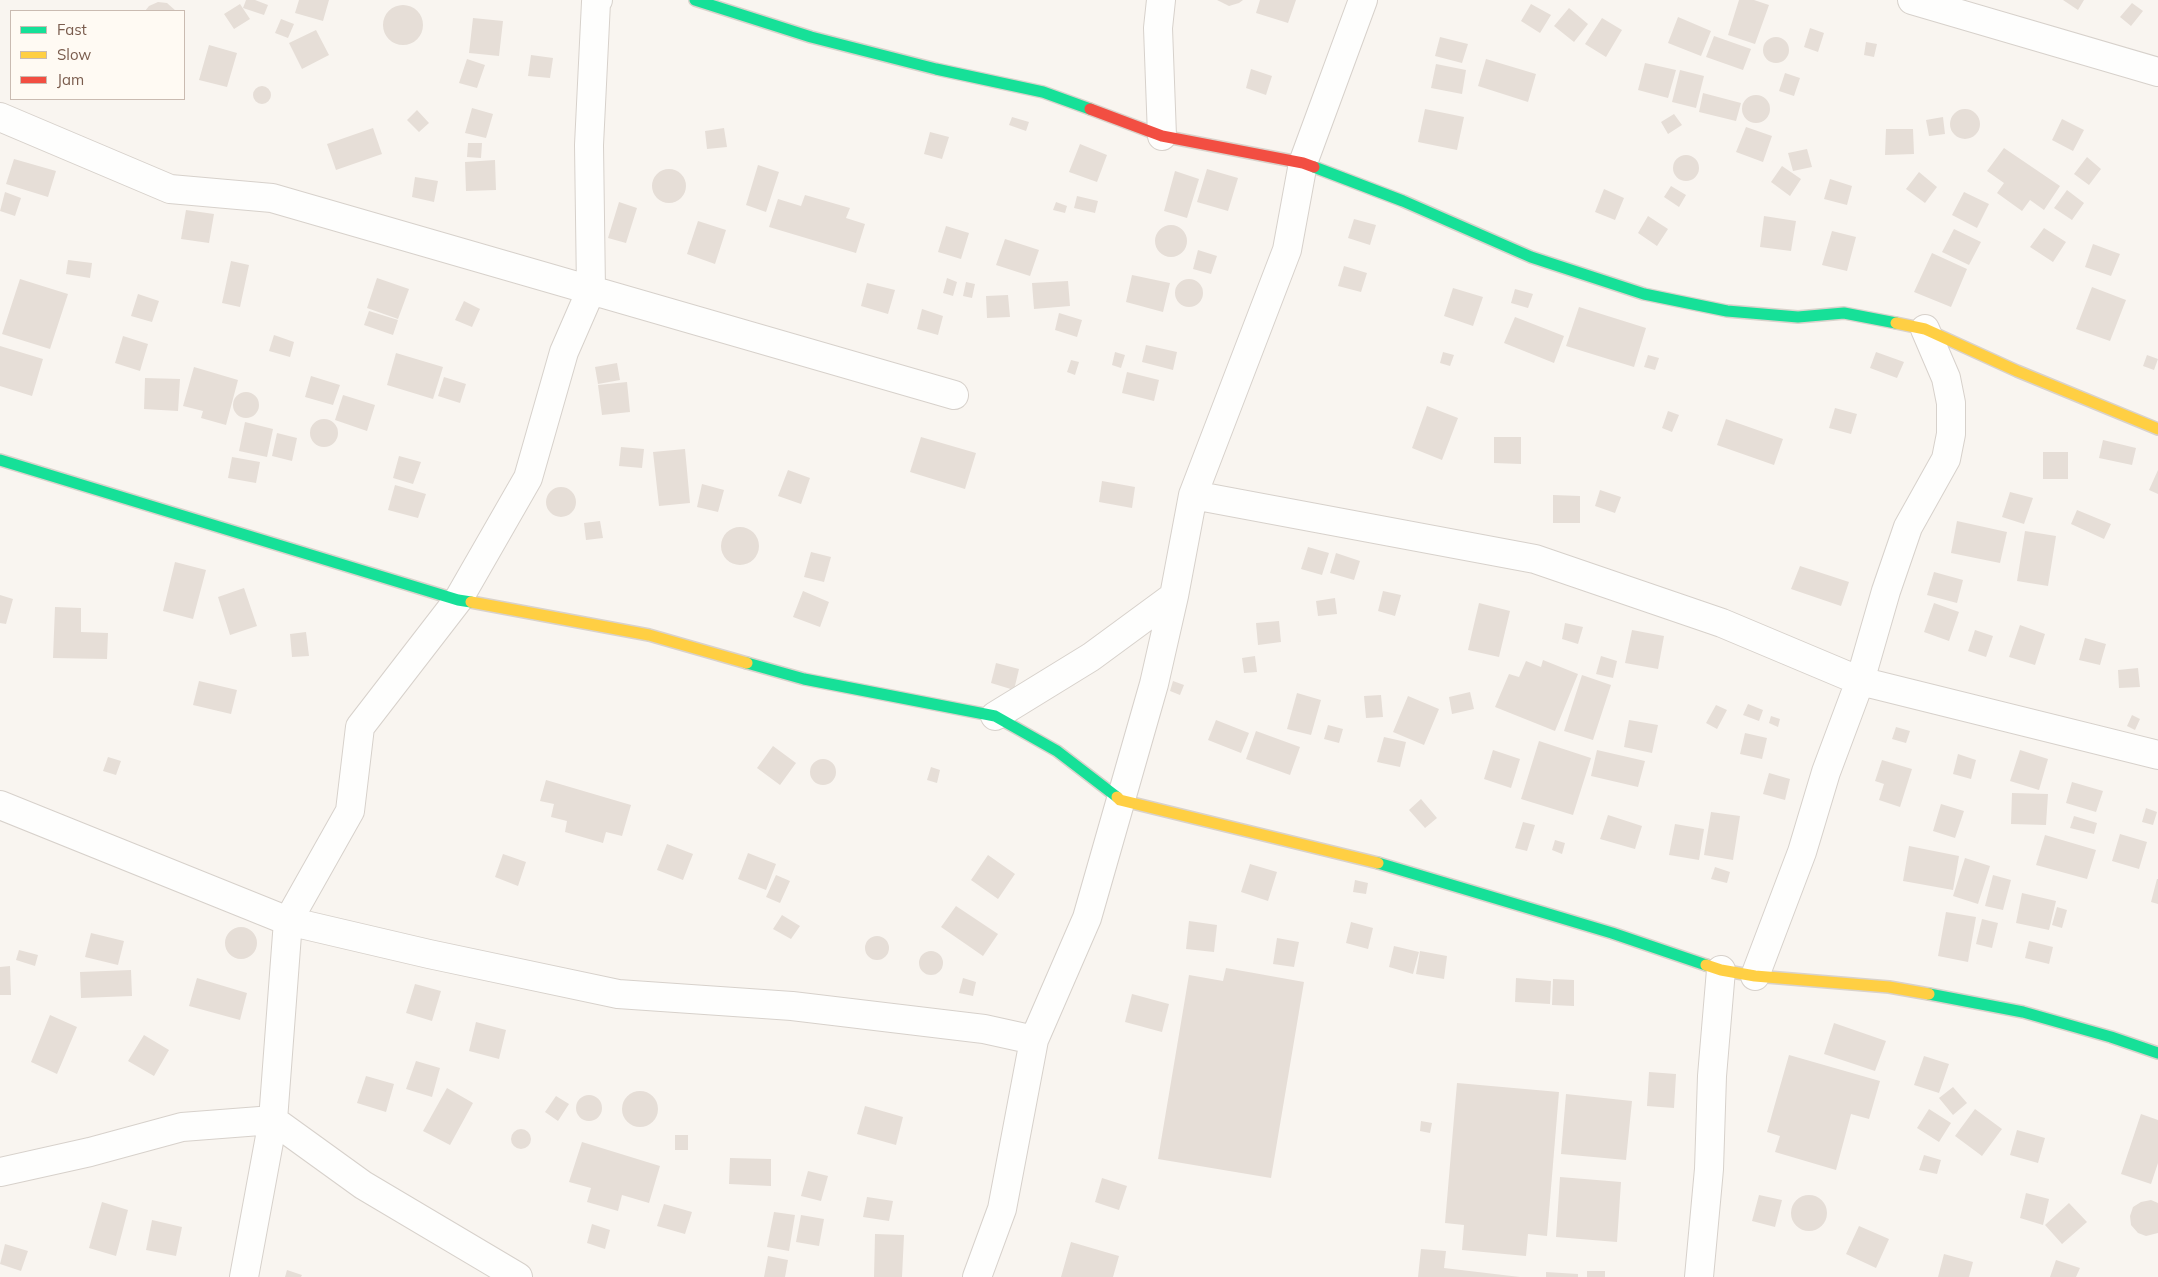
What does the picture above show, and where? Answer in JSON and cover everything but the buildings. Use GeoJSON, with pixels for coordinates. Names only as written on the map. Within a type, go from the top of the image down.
{"type":"FeatureCollection","features":[{"type":"Feature","properties":{"kind":"street"},"geometry":{"type":"LineString","coordinates":[[244,1277],[274,1120],[288,921],[350,811],[360,727],[458,600],[528,478],[564,352],[591,290],[589,145],[596,2],[598,0]]}},
{"type":"Feature","properties":{"kind":"street"},"geometry":{"type":"LineString","coordinates":[[695,0],[811,37],[936,69],[1043,92],[1162,136],[1303,163],[1403,201],[1531,257],[1644,294],[1727,311],[1798,317],[1844,313],[1925,328],[2017,371],[2158,428]]}},
{"type":"Feature","properties":{"kind":"street"},"geometry":{"type":"LineString","coordinates":[[1161,0],[1158,28],[1162,136]]}},
{"type":"Feature","properties":{"kind":"street"},"geometry":{"type":"LineString","coordinates":[[977,1277],[1002,1209],[1034,1040],[1087,918],[1154,684],[1174,596],[1193,495],[1287,250],[1303,163],[1363,0]]}},
{"type":"Feature","properties":{"kind":"street"},"geometry":{"type":"LineString","coordinates":[[1912,0],[2158,72]]}},
{"type":"Feature","properties":{"kind":"street"},"geometry":{"type":"LineString","coordinates":[[0,117],[170,189],[272,198],[954,395]]}},
{"type":"Feature","properties":{"kind":"street"},"geometry":{"type":"LineString","coordinates":[[1755,976],[1802,852],[1826,772],[1860,681],[1886,591],[1908,527],[1946,459],[1951,434],[1951,403],[1946,378],[1925,328]]}},
{"type":"Feature","properties":{"kind":"street"},"geometry":{"type":"LineString","coordinates":[[0,460],[458,600],[649,635],[804,679],[995,716],[1057,752],[1120,800],[1399,868],[1612,933],[1721,970],[1755,976],[1889,987],[1950,997],[2023,1012],[2111,1037],[2158,1053]]}},
{"type":"Feature","properties":{"kind":"street"},"geometry":{"type":"LineString","coordinates":[[1193,495],[1535,560],[1722,623],[1860,681],[2158,755]]}},
{"type":"Feature","properties":{"kind":"street"},"geometry":{"type":"LineString","coordinates":[[995,716],[1091,657],[1174,596]]}},
{"type":"Feature","properties":{"kind":"street"},"geometry":{"type":"LineString","coordinates":[[0,805],[288,921],[429,954],[618,994],[792,1006],[984,1029],[1034,1040]]}},
{"type":"Feature","properties":{"kind":"street"},"geometry":{"type":"LineString","coordinates":[[1699,1277],[1709,1169],[1712,1076],[1721,970]]}},
{"type":"Feature","properties":{"kind":"street"},"geometry":{"type":"LineString","coordinates":[[0,1172],[90,1152],[182,1127],[274,1120],[363,1186],[518,1277]]}},
{"type":"Feature","properties":{"kind":"traffic: fast"},"geometry":{"type":"LineString","coordinates":[[695,0],[811,37],[936,69],[1043,92],[1090,109]]}},
{"type":"Feature","properties":{"kind":"traffic: fast"},"geometry":{"type":"LineString","coordinates":[[1314,167],[1403,201],[1531,257],[1644,294],[1727,311],[1798,317],[1844,313],[1896,323]]}},
{"type":"Feature","properties":{"kind":"traffic: fast"},"geometry":{"type":"LineString","coordinates":[[0,460],[458,600],[471,602]]}},
{"type":"Feature","properties":{"kind":"traffic: fast"},"geometry":{"type":"LineString","coordinates":[[747,663],[804,679],[995,716],[1057,751],[1117,797]]}},
{"type":"Feature","properties":{"kind":"traffic: fast"},"geometry":{"type":"LineString","coordinates":[[1378,863],[1612,933],[1706,965]]}},
{"type":"Feature","properties":{"kind":"traffic: fast"},"geometry":{"type":"LineString","coordinates":[[1929,994],[2023,1012],[2111,1037],[2158,1053]]}},
{"type":"Feature","properties":{"kind":"traffic: slow"},"geometry":{"type":"LineString","coordinates":[[1896,323],[1925,329],[2017,371],[2158,429]]}},
{"type":"Feature","properties":{"kind":"traffic: slow"},"geometry":{"type":"LineString","coordinates":[[471,602],[649,635],[747,663]]}},
{"type":"Feature","properties":{"kind":"traffic: slow"},"geometry":{"type":"LineString","coordinates":[[1117,797],[1120,800],[1378,863]]}},
{"type":"Feature","properties":{"kind":"traffic: slow"},"geometry":{"type":"LineString","coordinates":[[1706,965],[1721,970],[1755,976],[1889,987],[1929,994]]}},
{"type":"Feature","properties":{"kind":"traffic: jam"},"geometry":{"type":"LineString","coordinates":[[1090,109],[1162,136],[1303,163],[1314,167]]}}]}
